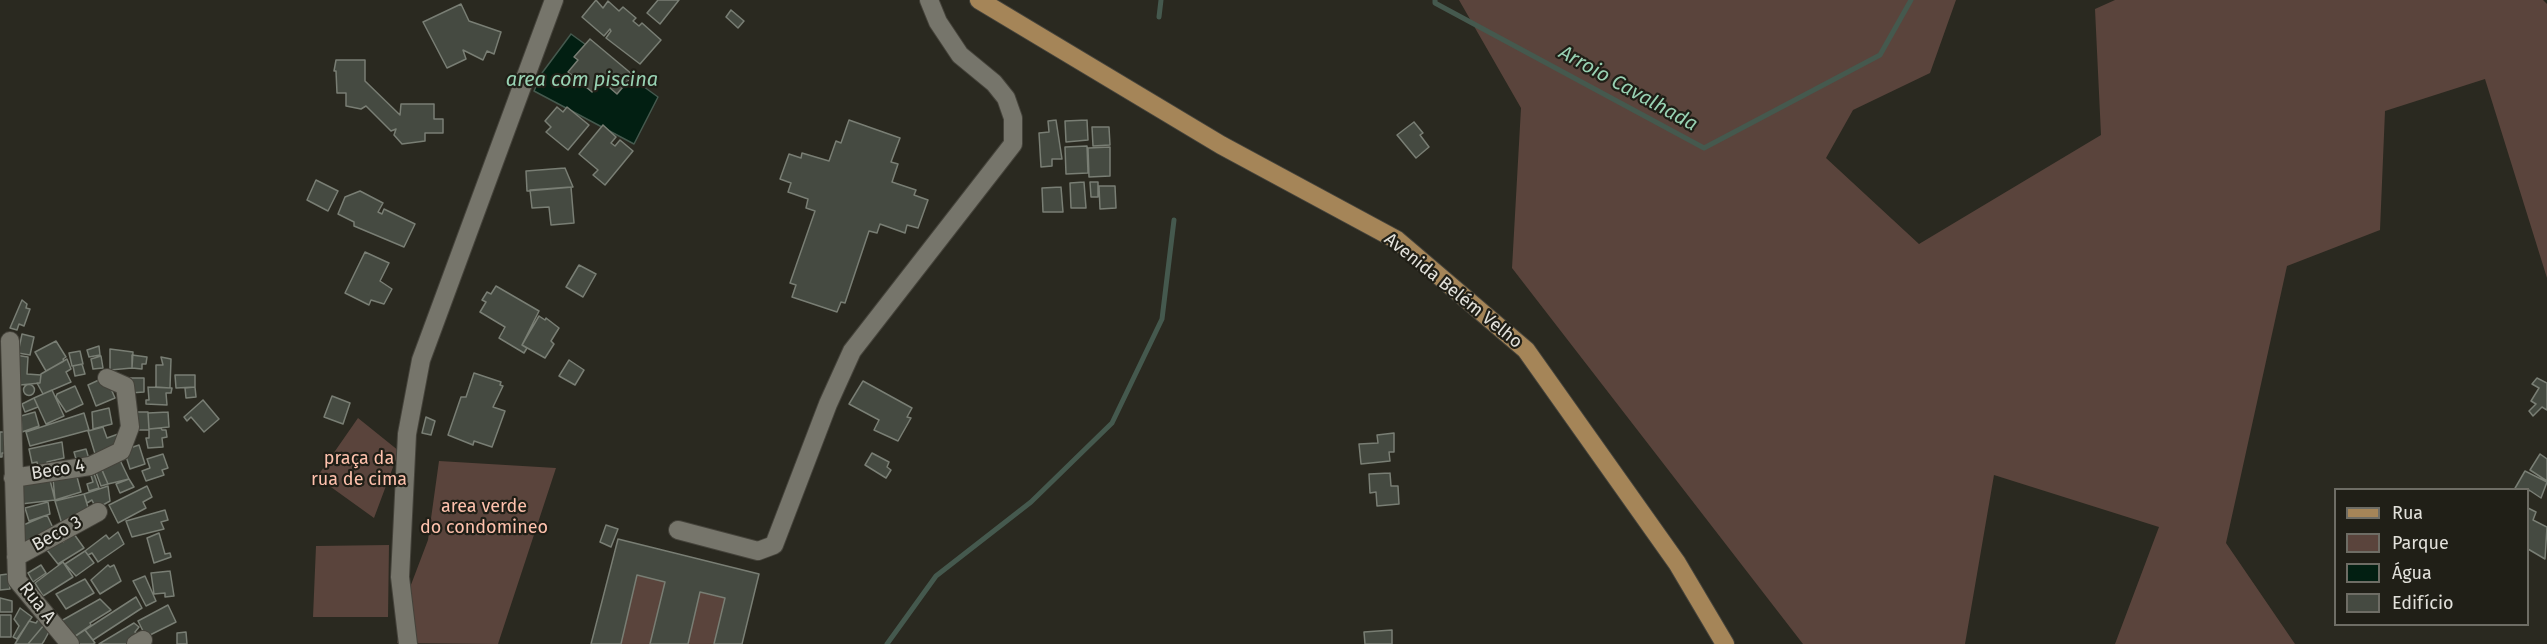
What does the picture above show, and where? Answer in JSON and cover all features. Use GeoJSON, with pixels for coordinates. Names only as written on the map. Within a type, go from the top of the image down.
{"type":"FeatureCollection","features":[{"type":"Feature","properties":{"kind":"main road","name":"Avenida Belém Velho"},"geometry":{"type":"LineString","coordinates":[[979,0],[1221,145],[1397,240],[1526,350],[1677,563],[1725,644]]}},
{"type":"Feature","properties":{"kind":"lane"},"geometry":{"type":"LineString","coordinates":[[408,644],[400,577],[407,435],[421,360],[554,0]]}},
{"type":"Feature","properties":{"kind":"lane"},"geometry":{"type":"LineString","coordinates":[[678,530],[758,551],[774,545],[828,404],[852,351],[1013,144],[1013,118],[1006,98],[994,83],[960,55],[938,22],[929,0]]}},
{"type":"Feature","properties":{"kind":"lane","name":"Rua A"},"geometry":{"type":"LineString","coordinates":[[10,341],[17,580],[70,644]]}},
{"type":"Feature","properties":{"kind":"lane","name":"Beco 4"},"geometry":{"type":"LineString","coordinates":[[13,478],[90,466],[121,451],[130,427],[125,386],[106,378]]}},
{"type":"Feature","properties":{"kind":"lane","name":"Beco 3"},"geometry":{"type":"LineString","coordinates":[[16,557],[98,512]]}},
{"type":"Feature","properties":{"kind":"green space"},"geometry":{"type":"Polygon","coordinates":[[[1459,0],[1956,0],[1930,73],[1853,110],[1826,158],[1919,244],[2101,135],[2095,9],[2115,0],[2543,0],[2547,4],[2547,278],[2485,79],[2385,111],[2380,230],[2287,266],[2226,543],[2295,644],[2115,644],[2159,527],[1994,475],[1965,644],[1803,644],[1512,268],[1521,108],[1459,0]]]}},
{"type":"Feature","properties":{"kind":"green space","name":"praça da rua de cima"},"geometry":{"type":"Polygon","coordinates":[[[358,418],[399,451],[374,518],[317,477],[358,418]]]}},
{"type":"Feature","properties":{"kind":"green space","name":"area verde do condomineo"},"geometry":{"type":"Polygon","coordinates":[[[439,461],[556,468],[498,644],[397,643],[409,590],[428,540],[439,461]]]}},
{"type":"Feature","properties":{"kind":"green space"},"geometry":{"type":"Polygon","coordinates":[[[389,545],[388,617],[313,617],[316,546],[389,545]]]}},
{"type":"Feature","properties":{"kind":"green space"},"geometry":{"type":"Polygon","coordinates":[[[637,575],[665,582],[650,644],[621,644],[637,575]]]}},
{"type":"Feature","properties":{"kind":"green space"},"geometry":{"type":"Polygon","coordinates":[[[700,592],[725,598],[714,644],[688,644],[700,592]]]}},
{"type":"Feature","properties":{"kind":"water","name":"area com piscina"},"geometry":{"type":"Polygon","coordinates":[[[571,34],[658,97],[634,144],[534,91],[542,73],[571,34]]]}},
{"type":"Feature","properties":{"kind":"building"},"geometry":{"type":"Polygon","coordinates":[[[596,0],[603,8],[608,1],[619,11],[623,7],[636,18],[633,21],[639,26],[642,23],[661,40],[640,64],[606,38],[610,29],[604,36],[582,17],[596,0]]]}},
{"type":"Feature","properties":{"kind":"building"},"geometry":{"type":"Polygon","coordinates":[[[658,0],[679,0],[660,24],[647,13],[658,0]]]}},
{"type":"Feature","properties":{"kind":"building"},"geometry":{"type":"Polygon","coordinates":[[[461,4],[469,21],[501,32],[494,54],[487,51],[483,60],[463,50],[466,59],[447,68],[423,22],[461,4]]]}},
{"type":"Feature","properties":{"kind":"building"},"geometry":{"type":"Polygon","coordinates":[[[731,10],[744,21],[738,28],[726,17],[731,10]]]}},
{"type":"Feature","properties":{"kind":"building"},"geometry":{"type":"Polygon","coordinates":[[[590,39],[633,75],[617,94],[602,81],[592,92],[568,72],[578,60],[574,57],[590,39]]]}},
{"type":"Feature","properties":{"kind":"building"},"geometry":{"type":"Polygon","coordinates":[[[336,60],[365,60],[365,81],[400,115],[401,104],[434,104],[434,119],[443,119],[443,133],[425,133],[425,141],[402,144],[394,135],[396,129],[391,131],[366,106],[361,109],[346,106],[346,93],[337,93],[336,71],[334,71],[336,60]]]}},
{"type":"Feature","properties":{"kind":"building"},"geometry":{"type":"Polygon","coordinates":[[[557,107],[563,112],[567,107],[589,125],[568,150],[546,132],[551,127],[545,121],[557,107]]]}},
{"type":"Feature","properties":{"kind":"building"},"geometry":{"type":"Polygon","coordinates":[[[849,120],[900,138],[891,162],[898,164],[892,182],[916,190],[914,195],[928,200],[918,228],[907,225],[905,233],[880,224],[877,233],[869,231],[845,303],[841,302],[837,312],[792,297],[796,285],[790,283],[815,211],[806,208],[808,199],[788,192],[791,183],[780,179],[789,154],[801,158],[802,153],[829,161],[836,141],[841,143],[849,120]]]}},
{"type":"Feature","properties":{"kind":"building"},"geometry":{"type":"Polygon","coordinates":[[[1056,120],[1062,159],[1052,159],[1052,166],[1041,167],[1039,133],[1049,132],[1048,121],[1056,120]]]}},
{"type":"Feature","properties":{"kind":"building"},"geometry":{"type":"Polygon","coordinates":[[[1087,120],[1088,140],[1066,142],[1065,121],[1087,120]]]}},
{"type":"Feature","properties":{"kind":"building"},"geometry":{"type":"Polygon","coordinates":[[[1414,122],[1423,133],[1420,135],[1429,147],[1416,158],[1397,135],[1414,122]]]}},
{"type":"Feature","properties":{"kind":"building"},"geometry":{"type":"Polygon","coordinates":[[[603,125],[616,137],[611,143],[615,146],[620,140],[633,151],[605,185],[593,175],[598,170],[579,154],[603,125]]]}},
{"type":"Feature","properties":{"kind":"building"},"geometry":{"type":"Polygon","coordinates":[[[1092,127],[1109,127],[1110,145],[1093,146],[1092,127]]]}},
{"type":"Feature","properties":{"kind":"building"},"geometry":{"type":"Polygon","coordinates":[[[1087,146],[1088,173],[1066,174],[1065,147],[1087,146]]]}},
{"type":"Feature","properties":{"kind":"building"},"geometry":{"type":"Polygon","coordinates":[[[1110,147],[1110,176],[1089,177],[1088,148],[1110,147]]]}},
{"type":"Feature","properties":{"kind":"building"},"geometry":{"type":"Polygon","coordinates":[[[565,168],[573,187],[527,191],[526,171],[565,168]]]}},
{"type":"Feature","properties":{"kind":"building"},"geometry":{"type":"Polygon","coordinates":[[[316,180],[338,191],[328,211],[307,200],[316,180]]]}},
{"type":"Feature","properties":{"kind":"building"},"geometry":{"type":"Polygon","coordinates":[[[1084,182],[1086,208],[1071,208],[1070,183],[1084,182]]]}},
{"type":"Feature","properties":{"kind":"building"},"geometry":{"type":"Polygon","coordinates":[[[1090,182],[1098,182],[1098,197],[1091,197],[1090,182]]]}},
{"type":"Feature","properties":{"kind":"building"},"geometry":{"type":"Polygon","coordinates":[[[1099,186],[1115,186],[1116,208],[1100,209],[1099,186]]]}},
{"type":"Feature","properties":{"kind":"building"},"geometry":{"type":"Polygon","coordinates":[[[571,187],[574,223],[551,225],[549,207],[532,208],[530,190],[571,187]]]}},
{"type":"Feature","properties":{"kind":"building"},"geometry":{"type":"Polygon","coordinates":[[[1061,187],[1063,212],[1043,212],[1042,188],[1061,187]]]}},
{"type":"Feature","properties":{"kind":"building"},"geometry":{"type":"Polygon","coordinates":[[[360,191],[383,203],[378,212],[382,214],[384,209],[415,224],[404,247],[354,226],[354,222],[338,214],[345,197],[360,191]]]}},
{"type":"Feature","properties":{"kind":"building"},"geometry":{"type":"Polygon","coordinates":[[[365,252],[389,263],[380,281],[392,289],[384,304],[371,300],[369,305],[345,293],[365,252]]]}},
{"type":"Feature","properties":{"kind":"building"},"geometry":{"type":"Polygon","coordinates":[[[579,265],[596,274],[583,297],[566,287],[579,265]]]}},
{"type":"Feature","properties":{"kind":"building"},"geometry":{"type":"Polygon","coordinates":[[[496,286],[539,311],[522,345],[527,348],[524,353],[499,338],[505,327],[480,312],[486,302],[482,300],[487,292],[491,294],[496,286]]]}},
{"type":"Feature","properties":{"kind":"building"},"geometry":{"type":"Polygon","coordinates":[[[22,300],[27,304],[26,308],[30,309],[24,326],[19,324],[17,330],[10,328],[22,300]]]}},
{"type":"Feature","properties":{"kind":"building"},"geometry":{"type":"Polygon","coordinates":[[[539,316],[545,320],[546,318],[559,328],[551,341],[554,344],[545,358],[522,345],[539,316]]]}},
{"type":"Feature","properties":{"kind":"building"},"geometry":{"type":"Polygon","coordinates":[[[22,334],[34,337],[30,355],[18,353],[22,334]]]}},
{"type":"Feature","properties":{"kind":"building"},"geometry":{"type":"Polygon","coordinates":[[[56,341],[66,357],[64,361],[46,371],[35,352],[56,341]]]}},
{"type":"Feature","properties":{"kind":"building"},"geometry":{"type":"Polygon","coordinates":[[[99,346],[100,355],[89,357],[87,350],[99,346]]]}},
{"type":"Feature","properties":{"kind":"building"},"geometry":{"type":"Polygon","coordinates":[[[110,349],[133,352],[132,368],[110,370],[110,349]]]}},
{"type":"Feature","properties":{"kind":"building"},"geometry":{"type":"Polygon","coordinates":[[[80,351],[83,364],[72,366],[69,353],[80,351]]]}},
{"type":"Feature","properties":{"kind":"building"},"geometry":{"type":"Polygon","coordinates":[[[15,355],[28,357],[27,374],[41,375],[40,383],[20,385],[15,355]]]}},
{"type":"Feature","properties":{"kind":"building"},"geometry":{"type":"Polygon","coordinates":[[[132,355],[147,357],[146,364],[142,364],[142,369],[132,368],[132,355]]]}},
{"type":"Feature","properties":{"kind":"building"},"geometry":{"type":"Polygon","coordinates":[[[101,356],[103,368],[93,369],[91,359],[101,356]]]}},
{"type":"Feature","properties":{"kind":"building"},"geometry":{"type":"Polygon","coordinates":[[[161,357],[171,359],[170,388],[156,387],[156,365],[163,365],[161,357]]]}},
{"type":"Feature","properties":{"kind":"building"},"geometry":{"type":"Polygon","coordinates":[[[67,359],[71,369],[66,372],[71,382],[43,394],[37,383],[40,383],[41,374],[67,359]]]}},
{"type":"Feature","properties":{"kind":"building"},"geometry":{"type":"Polygon","coordinates":[[[569,360],[584,370],[575,385],[559,376],[569,360]]]}},
{"type":"Feature","properties":{"kind":"building"},"geometry":{"type":"Polygon","coordinates":[[[82,364],[85,374],[75,376],[73,366],[82,364]]]}},
{"type":"Feature","properties":{"kind":"building"},"geometry":{"type":"Polygon","coordinates":[[[474,373],[501,382],[500,385],[503,386],[493,407],[505,411],[492,447],[474,441],[473,445],[448,435],[461,397],[466,397],[474,373]]]}},
{"type":"Feature","properties":{"kind":"building"},"geometry":{"type":"Polygon","coordinates":[[[175,375],[195,375],[195,387],[176,388],[175,375]]]}},
{"type":"Feature","properties":{"kind":"building"},"geometry":{"type":"Polygon","coordinates":[[[129,378],[144,378],[144,392],[130,393],[129,378]]]}},
{"type":"Feature","properties":{"kind":"building"},"geometry":{"type":"Polygon","coordinates":[[[2537,378],[2547,383],[2547,410],[2542,407],[2533,416],[2529,411],[2536,404],[2531,401],[2539,388],[2532,384],[2537,378]]]}},
{"type":"Feature","properties":{"kind":"building"},"geometry":{"type":"Polygon","coordinates":[[[101,379],[109,384],[115,398],[96,406],[88,385],[101,379]]]}},
{"type":"Feature","properties":{"kind":"building"},"geometry":{"type":"Polygon","coordinates":[[[863,381],[912,408],[907,417],[911,418],[898,441],[874,430],[879,420],[849,404],[863,381]]]}},
{"type":"Feature","properties":{"kind":"building"},"geometry":{"type":"Polygon","coordinates":[[[29,385],[33,386],[33,394],[29,395],[25,394],[24,390],[25,386],[29,385]]]}},
{"type":"Feature","properties":{"kind":"building"},"geometry":{"type":"Polygon","coordinates":[[[75,386],[83,404],[66,412],[56,397],[57,394],[75,386]]]}},
{"type":"Feature","properties":{"kind":"building"},"geometry":{"type":"Polygon","coordinates":[[[148,387],[172,388],[171,393],[166,393],[167,405],[146,404],[146,400],[149,400],[148,387]]]}},
{"type":"Feature","properties":{"kind":"building"},"geometry":{"type":"Polygon","coordinates":[[[195,387],[196,397],[186,398],[185,388],[195,387]]]}},
{"type":"Feature","properties":{"kind":"building"},"geometry":{"type":"Polygon","coordinates":[[[52,390],[64,416],[46,424],[34,398],[52,390]]]}},
{"type":"Feature","properties":{"kind":"building"},"geometry":{"type":"Polygon","coordinates":[[[332,396],[350,403],[343,424],[324,417],[332,396]]]}},
{"type":"Feature","properties":{"kind":"building"},"geometry":{"type":"Polygon","coordinates":[[[34,398],[38,407],[25,412],[22,404],[34,398]]]}},
{"type":"Feature","properties":{"kind":"building"},"geometry":{"type":"Polygon","coordinates":[[[203,400],[219,419],[204,432],[191,417],[187,421],[184,417],[203,400]]]}},
{"type":"Feature","properties":{"kind":"building"},"geometry":{"type":"Polygon","coordinates":[[[109,408],[112,424],[93,429],[92,412],[109,408]]]}},
{"type":"Feature","properties":{"kind":"building"},"geometry":{"type":"Polygon","coordinates":[[[35,412],[39,426],[22,432],[21,416],[35,412]]]}},
{"type":"Feature","properties":{"kind":"building"},"geometry":{"type":"Polygon","coordinates":[[[137,412],[148,412],[149,430],[138,430],[137,412]]]}},
{"type":"Feature","properties":{"kind":"building"},"geometry":{"type":"Polygon","coordinates":[[[168,412],[169,427],[149,429],[148,413],[168,412]]]}},
{"type":"Feature","properties":{"kind":"building"},"geometry":{"type":"Polygon","coordinates":[[[84,413],[89,430],[30,446],[26,432],[84,413]]]}},
{"type":"Feature","properties":{"kind":"building"},"geometry":{"type":"Polygon","coordinates":[[[426,417],[435,421],[431,435],[422,433],[426,417]]]}},
{"type":"Feature","properties":{"kind":"building"},"geometry":{"type":"Polygon","coordinates":[[[103,427],[107,438],[121,433],[111,450],[96,457],[88,431],[103,427]]]}},
{"type":"Feature","properties":{"kind":"building"},"geometry":{"type":"Polygon","coordinates":[[[149,429],[166,430],[167,437],[162,438],[163,447],[148,448],[146,438],[149,438],[149,429]]]}},
{"type":"Feature","properties":{"kind":"building"},"geometry":{"type":"Polygon","coordinates":[[[0,432],[5,432],[8,453],[2,453],[2,457],[0,457],[0,432]]]}},
{"type":"Feature","properties":{"kind":"building"},"geometry":{"type":"Polygon","coordinates":[[[1394,433],[1394,452],[1389,452],[1390,461],[1361,464],[1359,444],[1378,443],[1377,435],[1394,433]]]}},
{"type":"Feature","properties":{"kind":"building"},"geometry":{"type":"Polygon","coordinates":[[[62,442],[64,458],[47,462],[49,469],[39,471],[37,462],[32,463],[29,449],[62,442]]]}},
{"type":"Feature","properties":{"kind":"building"},"geometry":{"type":"Polygon","coordinates":[[[139,445],[145,464],[130,469],[124,450],[139,445]]]}},
{"type":"Feature","properties":{"kind":"building"},"geometry":{"type":"Polygon","coordinates":[[[86,449],[89,459],[78,466],[74,452],[86,449]]]}},
{"type":"Feature","properties":{"kind":"building"},"geometry":{"type":"Polygon","coordinates":[[[872,453],[889,462],[887,467],[891,470],[886,478],[865,465],[872,453]]]}},
{"type":"Feature","properties":{"kind":"building"},"geometry":{"type":"Polygon","coordinates":[[[163,454],[168,468],[162,470],[164,475],[146,481],[142,471],[150,468],[147,459],[163,454]]]}},
{"type":"Feature","properties":{"kind":"building"},"geometry":{"type":"Polygon","coordinates":[[[2540,454],[2547,459],[2547,481],[2530,470],[2540,454]]]}},
{"type":"Feature","properties":{"kind":"building"},"geometry":{"type":"Polygon","coordinates":[[[118,456],[129,479],[108,484],[101,468],[118,456]]]}},
{"type":"Feature","properties":{"kind":"building"},"geometry":{"type":"Polygon","coordinates":[[[100,465],[108,484],[101,486],[94,467],[100,465]]]}},
{"type":"Feature","properties":{"kind":"building"},"geometry":{"type":"Polygon","coordinates":[[[92,468],[99,488],[89,491],[87,484],[93,482],[89,469],[92,468]]]}},
{"type":"Feature","properties":{"kind":"building"},"geometry":{"type":"Polygon","coordinates":[[[2525,471],[2547,482],[2541,498],[2529,488],[2515,488],[2525,471]]]}},
{"type":"Feature","properties":{"kind":"building"},"geometry":{"type":"Polygon","coordinates":[[[76,473],[81,492],[55,500],[53,479],[76,473]]]}},
{"type":"Feature","properties":{"kind":"building"},"geometry":{"type":"Polygon","coordinates":[[[1390,473],[1391,486],[1398,486],[1399,504],[1377,506],[1376,492],[1370,493],[1369,474],[1390,473]]]}},
{"type":"Feature","properties":{"kind":"building"},"geometry":{"type":"Polygon","coordinates":[[[49,476],[55,500],[21,504],[19,481],[49,476]]]}},
{"type":"Feature","properties":{"kind":"building"},"geometry":{"type":"Polygon","coordinates":[[[129,479],[134,487],[120,493],[116,484],[129,479]]]}},
{"type":"Feature","properties":{"kind":"building"},"geometry":{"type":"Polygon","coordinates":[[[108,486],[110,501],[96,509],[92,500],[87,503],[84,494],[108,486]]]}},
{"type":"Feature","properties":{"kind":"building"},"geometry":{"type":"Polygon","coordinates":[[[147,486],[152,497],[143,502],[146,508],[118,523],[109,505],[147,486]]]}},
{"type":"Feature","properties":{"kind":"building"},"geometry":{"type":"Polygon","coordinates":[[[84,494],[90,514],[62,524],[55,501],[84,494]]]}},
{"type":"Feature","properties":{"kind":"building"},"geometry":{"type":"Polygon","coordinates":[[[48,502],[50,514],[29,521],[25,508],[48,502]]]}},
{"type":"Feature","properties":{"kind":"building"},"geometry":{"type":"Polygon","coordinates":[[[2529,508],[2536,512],[2533,520],[2547,527],[2545,559],[2529,550],[2529,508]]]}},
{"type":"Feature","properties":{"kind":"building"},"geometry":{"type":"Polygon","coordinates":[[[165,510],[168,520],[161,522],[164,529],[132,537],[126,521],[165,510]]]}},
{"type":"Feature","properties":{"kind":"building"},"geometry":{"type":"Polygon","coordinates":[[[47,515],[54,530],[21,545],[21,526],[47,515]]]}},
{"type":"Feature","properties":{"kind":"building"},"geometry":{"type":"Polygon","coordinates":[[[606,525],[618,529],[611,547],[600,542],[606,525]]]}},
{"type":"Feature","properties":{"kind":"building"},"geometry":{"type":"Polygon","coordinates":[[[118,532],[124,544],[98,562],[92,553],[88,555],[85,551],[106,535],[109,539],[118,532]]]}},
{"type":"Feature","properties":{"kind":"building"},"geometry":{"type":"Polygon","coordinates":[[[159,533],[165,554],[170,553],[171,557],[154,563],[147,538],[159,533]]]}},
{"type":"Feature","properties":{"kind":"building"},"geometry":{"type":"Polygon","coordinates":[[[74,534],[84,548],[58,564],[43,545],[58,536],[63,542],[74,534]]]}},
{"type":"Feature","properties":{"kind":"building"},"geometry":{"type":"Polygon","coordinates":[[[618,539],[759,574],[742,644],[714,644],[725,598],[700,592],[688,644],[650,644],[665,582],[637,575],[621,644],[591,644],[618,539]]]}},
{"type":"Feature","properties":{"kind":"building"},"geometry":{"type":"Polygon","coordinates":[[[85,551],[94,563],[76,576],[65,564],[85,551]]]}},
{"type":"Feature","properties":{"kind":"building"},"geometry":{"type":"Polygon","coordinates":[[[63,562],[73,577],[43,596],[35,583],[63,562]]]}},
{"type":"Feature","properties":{"kind":"building"},"geometry":{"type":"Polygon","coordinates":[[[41,565],[46,573],[33,582],[28,573],[41,565]]]}},
{"type":"Feature","properties":{"kind":"building"},"geometry":{"type":"Polygon","coordinates":[[[108,565],[110,567],[114,565],[121,581],[100,594],[91,580],[108,565]]]}},
{"type":"Feature","properties":{"kind":"building"},"geometry":{"type":"Polygon","coordinates":[[[170,571],[174,596],[165,597],[165,593],[154,594],[151,573],[170,571]]]}},
{"type":"Feature","properties":{"kind":"building"},"geometry":{"type":"Polygon","coordinates":[[[8,574],[10,589],[0,590],[0,575],[8,574]]]}},
{"type":"Feature","properties":{"kind":"building"},"geometry":{"type":"Polygon","coordinates":[[[145,576],[156,601],[146,606],[133,581],[145,576]]]}},
{"type":"Feature","properties":{"kind":"building"},"geometry":{"type":"Polygon","coordinates":[[[85,579],[94,593],[66,609],[56,594],[85,579]]]}},
{"type":"Feature","properties":{"kind":"building"},"geometry":{"type":"Polygon","coordinates":[[[136,597],[142,608],[93,640],[85,630],[136,597]]]}},
{"type":"Feature","properties":{"kind":"building"},"geometry":{"type":"Polygon","coordinates":[[[0,598],[12,601],[12,612],[0,612],[0,598]]]}},
{"type":"Feature","properties":{"kind":"building"},"geometry":{"type":"Polygon","coordinates":[[[100,599],[111,610],[72,638],[61,621],[100,599]]]}},
{"type":"Feature","properties":{"kind":"building"},"geometry":{"type":"Polygon","coordinates":[[[168,605],[176,622],[146,637],[138,621],[168,605]]]}},
{"type":"Feature","properties":{"kind":"building"},"geometry":{"type":"Polygon","coordinates":[[[20,608],[32,617],[17,639],[13,637],[19,626],[14,619],[20,608]]]}},
{"type":"Feature","properties":{"kind":"building"},"geometry":{"type":"Polygon","coordinates":[[[0,615],[11,615],[11,637],[0,637],[0,615]]]}},
{"type":"Feature","properties":{"kind":"building"},"geometry":{"type":"Polygon","coordinates":[[[38,620],[44,625],[28,644],[15,644],[29,621],[36,623],[38,620]]]}},
{"type":"Feature","properties":{"kind":"building"},"geometry":{"type":"Polygon","coordinates":[[[134,623],[139,627],[135,632],[139,638],[130,644],[99,644],[134,623]]]}},
{"type":"Feature","properties":{"kind":"building"},"geometry":{"type":"Polygon","coordinates":[[[44,625],[50,630],[42,644],[28,644],[44,625]]]}},
{"type":"Feature","properties":{"kind":"building"},"geometry":{"type":"Polygon","coordinates":[[[85,630],[95,643],[77,644],[73,638],[85,630]]]}},
{"type":"Feature","properties":{"kind":"building"},"geometry":{"type":"Polygon","coordinates":[[[1392,630],[1392,644],[1365,644],[1364,632],[1392,630]]]}},
{"type":"Feature","properties":{"kind":"building"},"geometry":{"type":"Polygon","coordinates":[[[186,632],[187,644],[177,644],[177,633],[186,632]]]}},
{"type":"Feature","properties":{"kind":"waterway"},"geometry":{"type":"LineString","coordinates":[[1159,17],[1161,0]]}},
{"type":"Feature","properties":{"kind":"waterway","name":"Arroio Cavalhada"},"geometry":{"type":"LineString","coordinates":[[1435,0],[1435,3],[1704,148],[1880,55],[1911,0]]}},
{"type":"Feature","properties":{"kind":"waterway"},"geometry":{"type":"LineString","coordinates":[[887,644],[936,576],[1031,502],[1112,423],[1162,319],[1174,220]]}}]}
